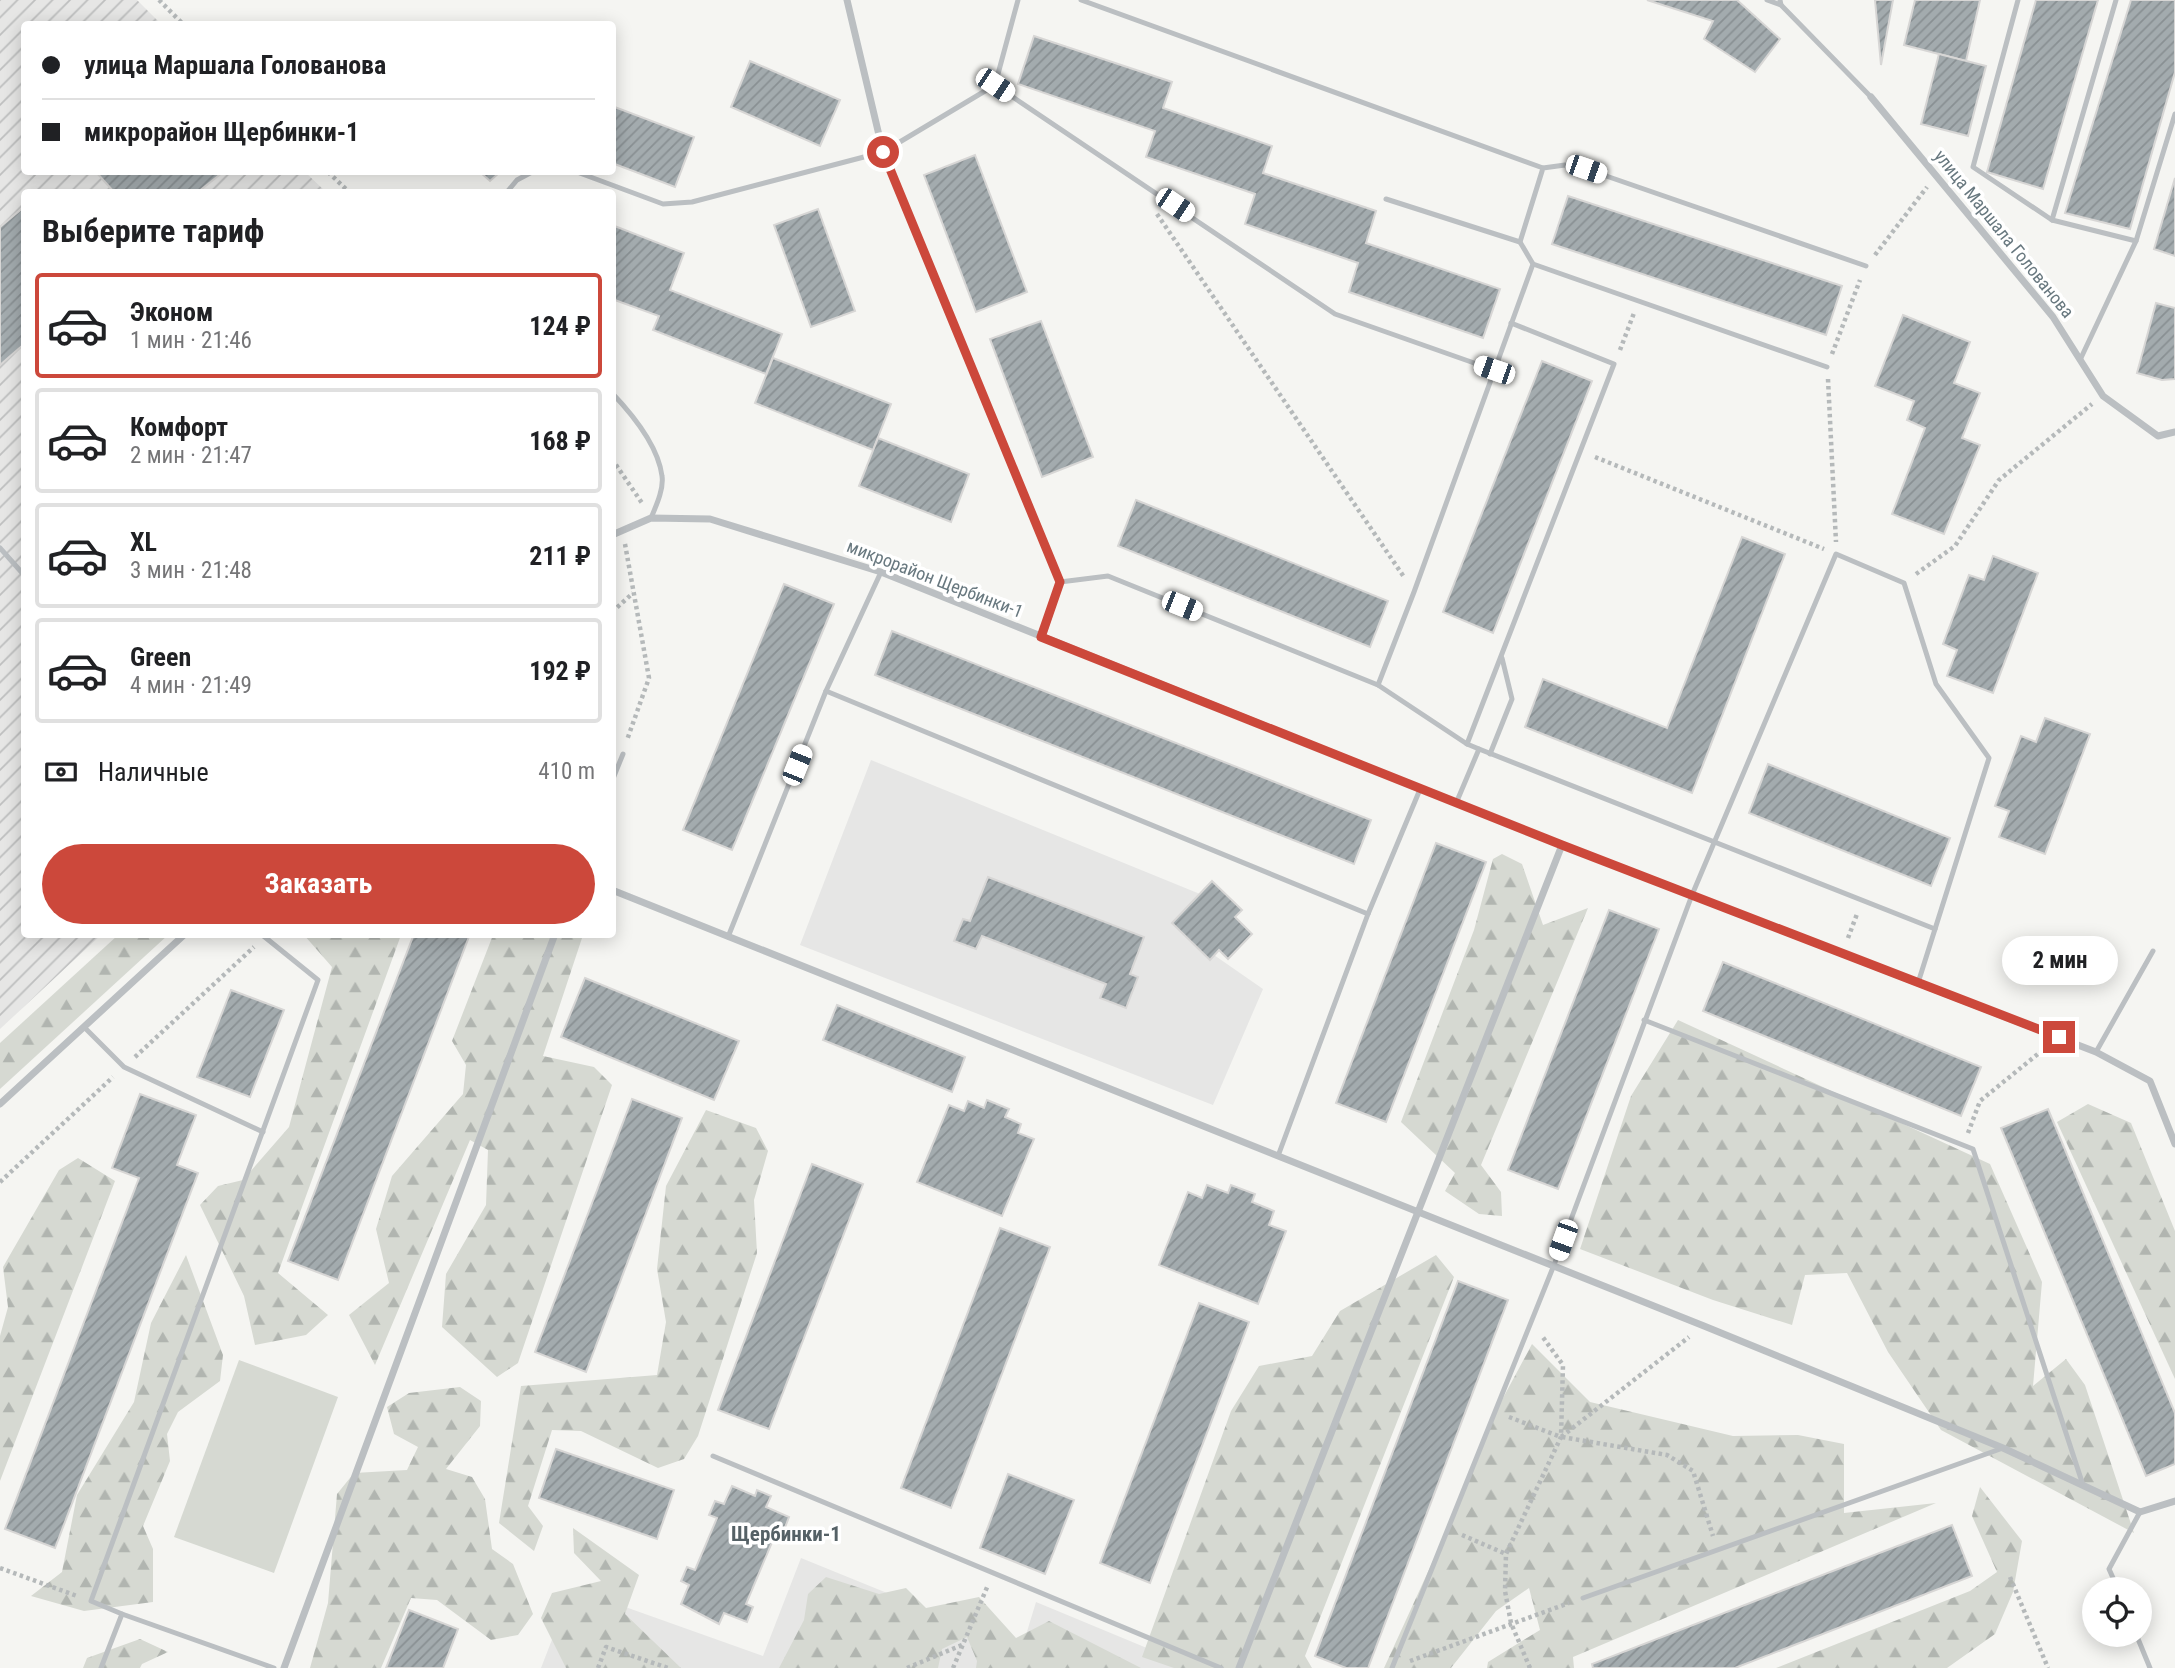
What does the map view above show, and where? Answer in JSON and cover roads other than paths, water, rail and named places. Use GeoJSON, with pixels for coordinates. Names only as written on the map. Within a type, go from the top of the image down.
{"type":"FeatureCollection","features":[{"type":"Feature","properties":{"kind":"street"},"geometry":{"type":"LineString","coordinates":[[847,0],[883,152],[1060,582],[1041,637]]}},
{"type":"Feature","properties":{"kind":"street","name":"улица Маршала Голованова"},"geometry":{"type":"LineString","coordinates":[[1871,97],[2053,317],[2103,396],[2158,436],[2175,432]]}},
{"type":"Feature","properties":{"kind":"street"},"geometry":{"type":"LineString","coordinates":[[616,533],[651,518]]}},
{"type":"Feature","properties":{"kind":"street","name":"микрорайон Щербинки-1"},"geometry":{"type":"LineString","coordinates":[[651,518],[710,519],[881,572],[1562,845],[2096,1052],[2150,1081],[2175,1143]]}},
{"type":"Feature","properties":{"kind":"street"},"geometry":{"type":"LineString","coordinates":[[1239,1668],[1562,845]]}},
{"type":"Feature","properties":{"kind":"street"},"geometry":{"type":"LineString","coordinates":[[616,892],[1704,1326],[2003,1448],[2140,1513],[2175,1501]]}},
{"type":"Feature","properties":{"kind":"street"},"geometry":{"type":"LineString","coordinates":[[0,1104],[181,938]]}},
{"type":"Feature","properties":{"kind":"street"},"geometry":{"type":"LineString","coordinates":[[284,1668],[554,938]]}},
{"type":"Feature","properties":{"kind":"lane"},"geometry":{"type":"LineString","coordinates":[[585,175],[645,199],[677,204],[883,152],[995,85],[1018,0]]}},
{"type":"Feature","properties":{"kind":"lane"},"geometry":{"type":"LineString","coordinates":[[1081,0],[1544,169],[1565,165],[1586,169],[1866,266]]}},
{"type":"Feature","properties":{"kind":"lane"},"geometry":{"type":"LineString","coordinates":[[1767,0],[1781,3],[1871,97]]}},
{"type":"Feature","properties":{"kind":"lane"},"geometry":{"type":"LineString","coordinates":[[2018,0],[1973,167],[2052,220],[2136,241]]}},
{"type":"Feature","properties":{"kind":"lane"},"geometry":{"type":"LineString","coordinates":[[2052,220],[2116,0]]}},
{"type":"Feature","properties":{"kind":"lane"},"geometry":{"type":"LineString","coordinates":[[995,85],[1335,314],[1494,370]]}},
{"type":"Feature","properties":{"kind":"lane"},"geometry":{"type":"LineString","coordinates":[[2080,360],[2136,241],[2175,114]]}},
{"type":"Feature","properties":{"kind":"lane"},"geometry":{"type":"LineString","coordinates":[[1520,242],[1544,169]]}},
{"type":"Feature","properties":{"kind":"lane"},"geometry":{"type":"LineString","coordinates":[[510,189],[517,180],[526,175]]}},
{"type":"Feature","properties":{"kind":"lane"},"geometry":{"type":"LineString","coordinates":[[1386,199],[1520,242],[1533,264],[1827,367]]}},
{"type":"Feature","properties":{"kind":"lane"},"geometry":{"type":"LineString","coordinates":[[1378,685],[1415,592],[1533,264]]}},
{"type":"Feature","properties":{"kind":"lane"},"geometry":{"type":"LineString","coordinates":[[1467,744],[1614,364],[1511,323]]}},
{"type":"Feature","properties":{"kind":"lane"},"geometry":{"type":"LineString","coordinates":[[616,397],[632,413],[651,445],[663,477],[651,518]]}},
{"type":"Feature","properties":{"kind":"lane"},"geometry":{"type":"LineString","coordinates":[[0,548],[21,572]]}},
{"type":"Feature","properties":{"kind":"lane"},"geometry":{"type":"LineString","coordinates":[[1392,1668],[1554,1265],[1692,895],[1836,554],[1905,583],[1936,684],[1989,758],[1918,983]]}},
{"type":"Feature","properties":{"kind":"lane"},"geometry":{"type":"LineString","coordinates":[[728,937],[826,691],[881,572]]}},
{"type":"Feature","properties":{"kind":"lane"},"geometry":{"type":"LineString","coordinates":[[1060,582],[1108,576],[1378,685],[1467,744],[1490,754],[1935,929]]}},
{"type":"Feature","properties":{"kind":"lane"},"geometry":{"type":"LineString","coordinates":[[1490,754],[1512,699],[1502,658]]}},
{"type":"Feature","properties":{"kind":"lane"},"geometry":{"type":"LineString","coordinates":[[826,691],[1368,914]]}},
{"type":"Feature","properties":{"kind":"lane"},"geometry":{"type":"LineString","coordinates":[[1457,801],[1479,749]]}},
{"type":"Feature","properties":{"kind":"lane"},"geometry":{"type":"LineString","coordinates":[[616,771],[623,754]]}},
{"type":"Feature","properties":{"kind":"lane"},"geometry":{"type":"LineString","coordinates":[[1278,1156],[1368,914],[1421,787]]}},
{"type":"Feature","properties":{"kind":"lane"},"geometry":{"type":"LineString","coordinates":[[266,938],[318,980],[91,1601],[274,1668]]}},
{"type":"Feature","properties":{"kind":"lane"},"geometry":{"type":"LineString","coordinates":[[2096,1052],[2153,951]]}},
{"type":"Feature","properties":{"kind":"lane"},"geometry":{"type":"LineString","coordinates":[[1644,1020],[1973,1149],[2083,1485]]}},
{"type":"Feature","properties":{"kind":"lane"},"geometry":{"type":"LineString","coordinates":[[84,1027],[124,1067],[262,1132]]}},
{"type":"Feature","properties":{"kind":"lane"},"geometry":{"type":"LineString","coordinates":[[1583,1598],[2003,1448]]}},
{"type":"Feature","properties":{"kind":"lane"},"geometry":{"type":"LineString","coordinates":[[713,1456],[1222,1668]]}},
{"type":"Feature","properties":{"kind":"lane"},"geometry":{"type":"LineString","coordinates":[[2113,1577],[2109,1569],[2140,1513]]}},
{"type":"Feature","properties":{"kind":"lane"},"geometry":{"type":"LineString","coordinates":[[101,1668],[122,1614]]}},
{"type":"Feature","properties":{"kind":"lane"},"geometry":{"type":"LineString","coordinates":[[2141,1647],[2150,1668]]}},
{"type":"Feature","properties":{"kind":"district","name":"Щербинки-1"},"geometry":{"type":"Point","coordinates":[786,1534]}}]}
